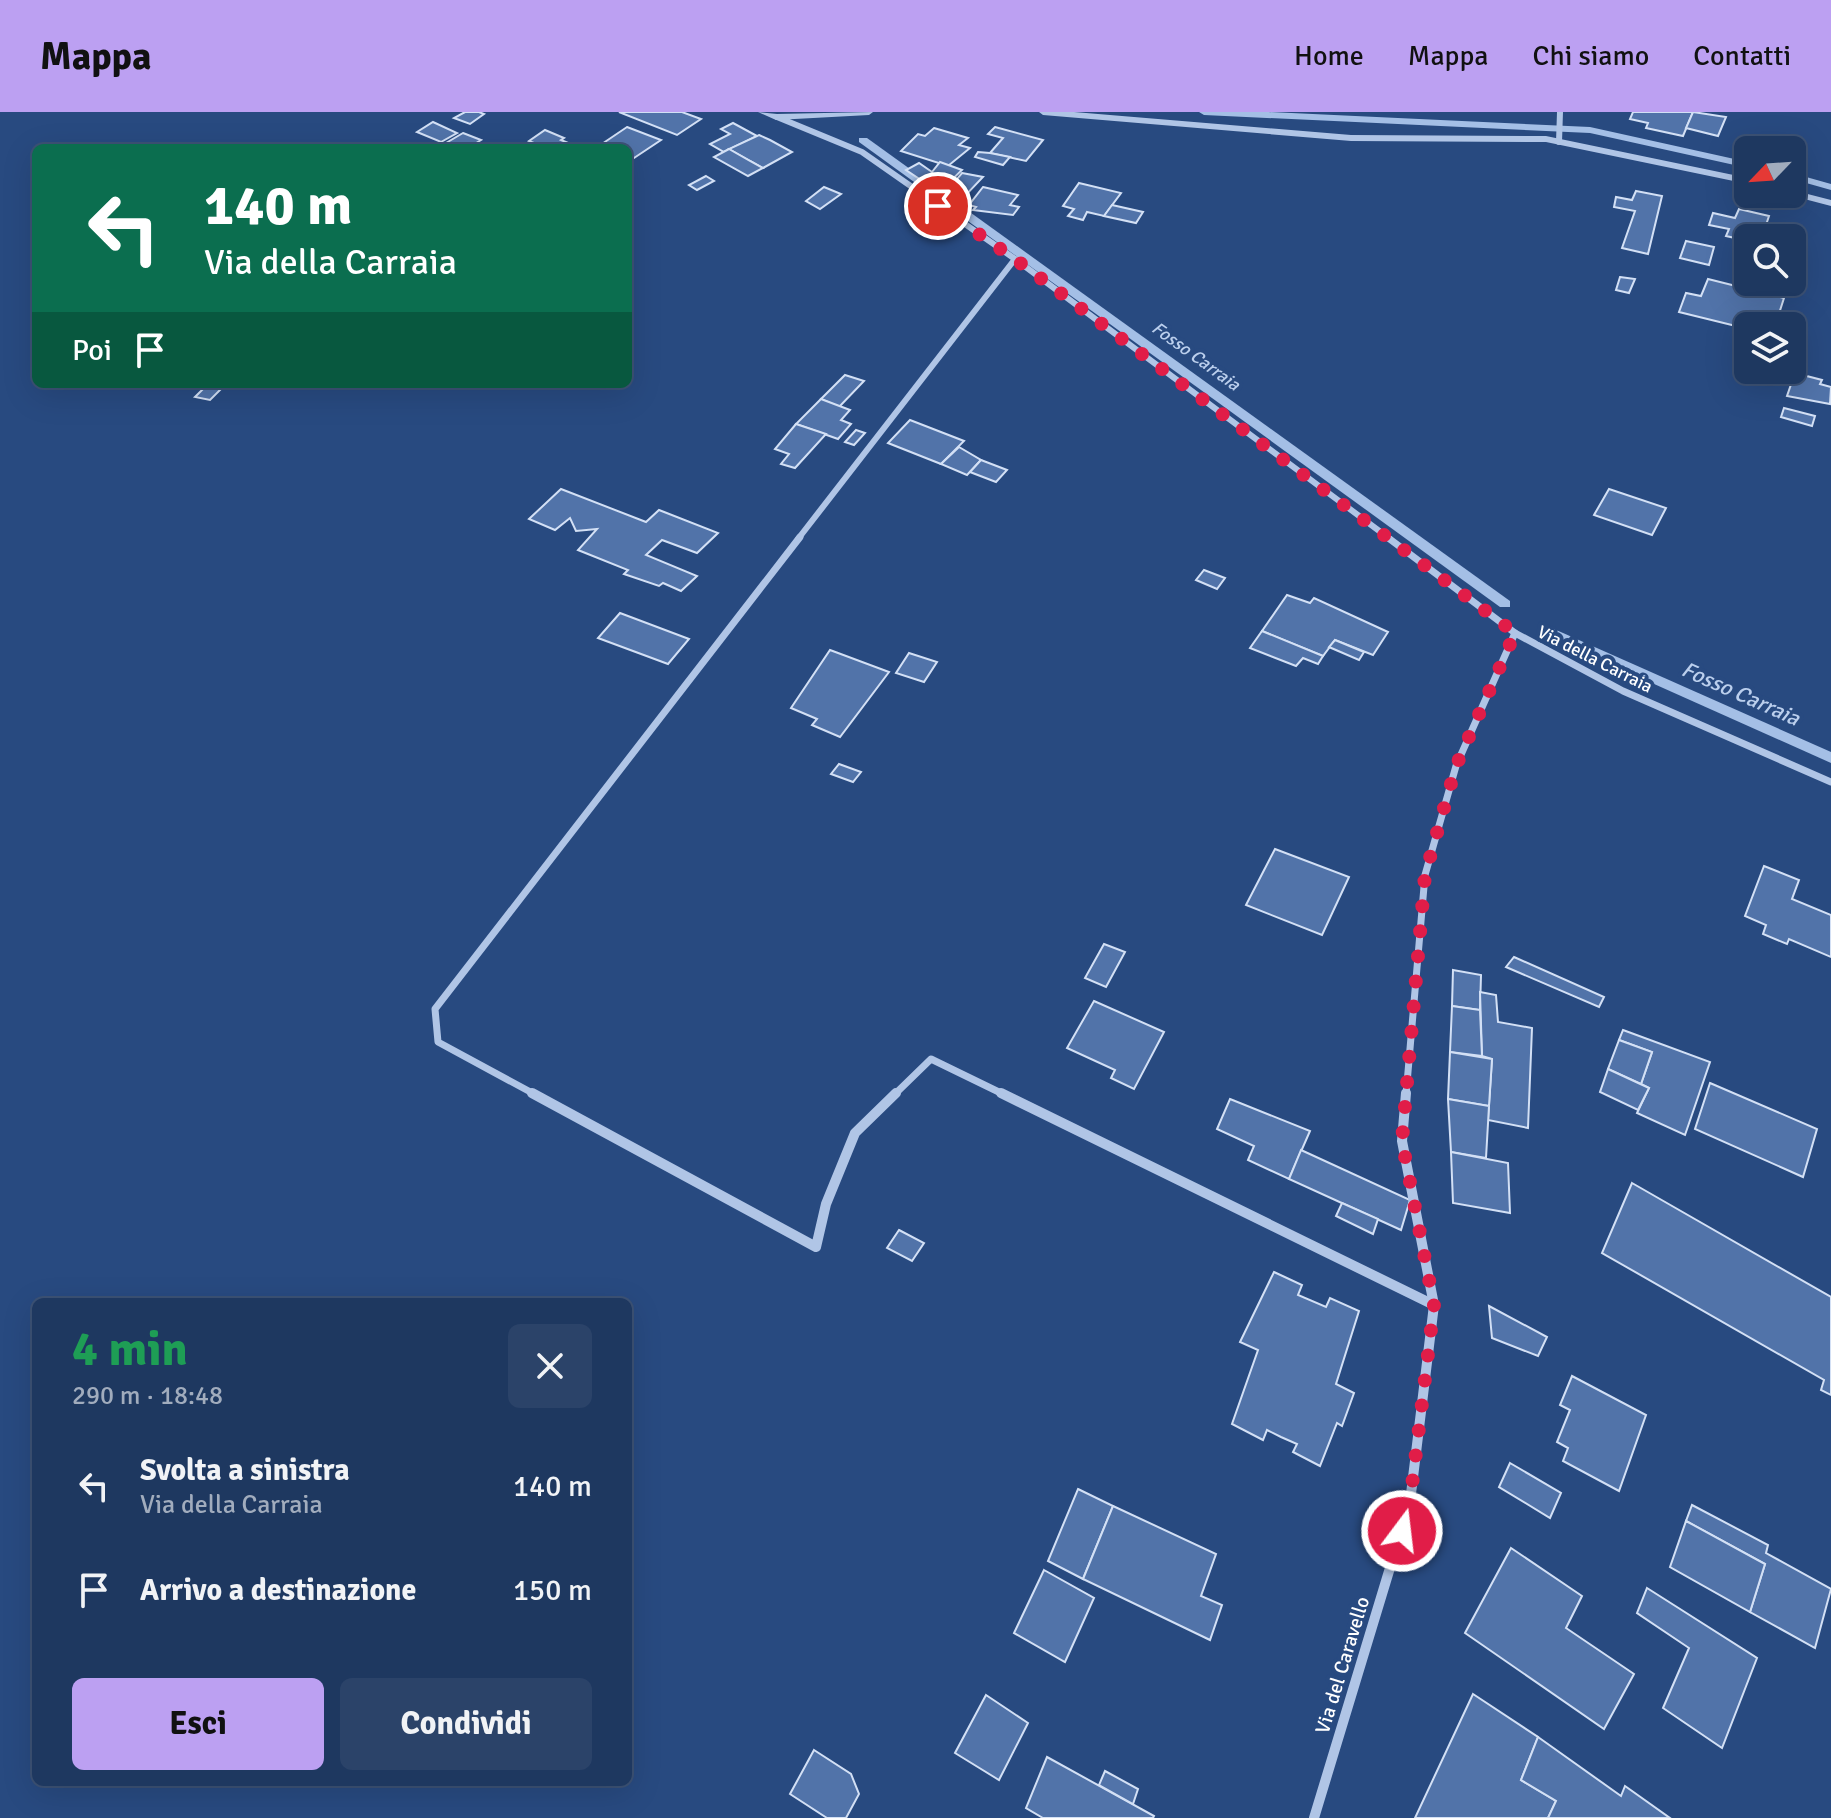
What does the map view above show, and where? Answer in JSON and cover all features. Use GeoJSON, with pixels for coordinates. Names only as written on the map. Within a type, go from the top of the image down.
{"type":"FeatureCollection","features":[{"type":"Feature","properties":{"kind":"street"},"geometry":{"type":"LineString","coordinates":[[762,112],[776,117],[869,112]]}},
{"type":"Feature","properties":{"kind":"street"},"geometry":{"type":"LineString","coordinates":[[1043,112],[1351,138],[1559,137],[1734,178]]}},
{"type":"Feature","properties":{"kind":"street"},"geometry":{"type":"LineString","coordinates":[[1559,137],[1560,112]]}},
{"type":"Feature","properties":{"kind":"street","name":"Via della Carraia"},"geometry":{"type":"LineString","coordinates":[[776,117],[862,152],[1015,259],[1515,633],[1623,691],[1831,782]]}},
{"type":"Feature","properties":{"kind":"street"},"geometry":{"type":"LineString","coordinates":[[1806,197],[1831,203]]}},
{"type":"Feature","properties":{"kind":"street"},"geometry":{"type":"LineString","coordinates":[[1015,259],[435,1009],[438,1042],[816,1247],[826,1204],[855,1133],[931,1059],[1434,1305]]}},
{"type":"Feature","properties":{"kind":"street","name":"Via del Caravello"},"geometry":{"type":"LineString","coordinates":[[1314,1818],[1410,1502],[1434,1305],[1402,1141],[1424,890],[1456,766],[1515,633]]}},
{"type":"Feature","properties":{"kind":"building"},"geometry":{"type":"Polygon","coordinates":[[[465,112],[484,114],[470,124],[454,118],[465,112]]]}},
{"type":"Feature","properties":{"kind":"building"},"geometry":{"type":"Polygon","coordinates":[[[619,112],[682,112],[701,119],[677,135],[619,112]]]}},
{"type":"Feature","properties":{"kind":"building"},"geometry":{"type":"Polygon","coordinates":[[[1633,112],[1693,112],[1683,136],[1646,128],[1648,123],[1630,119],[1633,112]]]}},
{"type":"Feature","properties":{"kind":"building"},"geometry":{"type":"Polygon","coordinates":[[[1693,112],[1726,117],[1718,136],[1686,128],[1693,112]]]}},
{"type":"Feature","properties":{"kind":"building"},"geometry":{"type":"Polygon","coordinates":[[[433,122],[457,133],[441,142],[417,132],[433,122]]]}},
{"type":"Feature","properties":{"kind":"building"},"geometry":{"type":"Polygon","coordinates":[[[733,123],[757,136],[724,152],[710,144],[730,134],[721,129],[733,123]]]}},
{"type":"Feature","properties":{"kind":"building"},"geometry":{"type":"Polygon","coordinates":[[[627,127],[661,140],[632,159],[632,144],[602,144],[627,127]]]}},
{"type":"Feature","properties":{"kind":"building"},"geometry":{"type":"Polygon","coordinates":[[[995,127],[1043,140],[1026,161],[990,153],[1003,138],[988,134],[995,127]]]}},
{"type":"Feature","properties":{"kind":"building"},"geometry":{"type":"Polygon","coordinates":[[[934,128],[968,138],[959,145],[970,148],[948,166],[901,151],[918,134],[925,136],[934,128]]]}},
{"type":"Feature","properties":{"kind":"building"},"geometry":{"type":"Polygon","coordinates":[[[545,130],[570,144],[536,144],[529,141],[545,130]]]}},
{"type":"Feature","properties":{"kind":"building"},"geometry":{"type":"Polygon","coordinates":[[[463,133],[481,140],[474,144],[446,143],[463,133]]]}},
{"type":"Feature","properties":{"kind":"building"},"geometry":{"type":"Polygon","coordinates":[[[759,135],[792,152],[763,168],[729,149],[759,135]]]}},
{"type":"Feature","properties":{"kind":"building"},"geometry":{"type":"Polygon","coordinates":[[[729,149],[763,168],[748,176],[714,157],[729,149]]]}},
{"type":"Feature","properties":{"kind":"building"},"geometry":{"type":"Polygon","coordinates":[[[978,152],[1010,157],[1003,165],[975,157],[978,152]]]}},
{"type":"Feature","properties":{"kind":"building"},"geometry":{"type":"Polygon","coordinates":[[[940,162],[962,170],[939,192],[906,170],[919,163],[932,172],[940,162]]]}},
{"type":"Feature","properties":{"kind":"building"},"geometry":{"type":"Polygon","coordinates":[[[962,173],[983,177],[964,197],[946,192],[962,173]]]}},
{"type":"Feature","properties":{"kind":"building"},"geometry":{"type":"Polygon","coordinates":[[[706,176],[714,181],[697,190],[689,185],[706,176]]]}},
{"type":"Feature","properties":{"kind":"building"},"geometry":{"type":"Polygon","coordinates":[[[1079,183],[1121,193],[1104,216],[1087,212],[1083,220],[1068,216],[1074,209],[1063,206],[1079,183]]]}},
{"type":"Feature","properties":{"kind":"building"},"geometry":{"type":"Polygon","coordinates":[[[824,187],[841,194],[820,209],[806,201],[824,187]]]}},
{"type":"Feature","properties":{"kind":"building"},"geometry":{"type":"Polygon","coordinates":[[[983,187],[1018,195],[1010,205],[1019,207],[1013,215],[973,210],[976,207],[969,205],[983,187]]]}},
{"type":"Feature","properties":{"kind":"building"},"geometry":{"type":"Polygon","coordinates":[[[1636,191],[1662,196],[1648,254],[1622,248],[1635,211],[1614,207],[1616,197],[1632,200],[1636,191]]]}},
{"type":"Feature","properties":{"kind":"building"},"geometry":{"type":"Polygon","coordinates":[[[1112,205],[1143,212],[1136,223],[1104,216],[1112,205]]]}},
{"type":"Feature","properties":{"kind":"building"},"geometry":{"type":"Polygon","coordinates":[[[1739,209],[1769,216],[1766,224],[1734,224],[1734,238],[1726,236],[1729,229],[1709,225],[1713,213],[1735,218],[1739,209]]]}},
{"type":"Feature","properties":{"kind":"building"},"geometry":{"type":"Polygon","coordinates":[[[1686,241],[1714,247],[1709,265],[1680,258],[1686,241]]]}},
{"type":"Feature","properties":{"kind":"building"},"geometry":{"type":"Polygon","coordinates":[[[1620,277],[1635,279],[1629,293],[1616,290],[1620,277]]]}},
{"type":"Feature","properties":{"kind":"building"},"geometry":{"type":"Polygon","coordinates":[[[1708,279],[1734,286],[1734,296],[1784,298],[1780,312],[1734,312],[1734,326],[1679,312],[1686,293],[1701,296],[1708,279]]]}},
{"type":"Feature","properties":{"kind":"building"},"geometry":{"type":"Polygon","coordinates":[[[845,375],[864,381],[839,407],[821,399],[845,375]]]}},
{"type":"Feature","properties":{"kind":"building"},"geometry":{"type":"Polygon","coordinates":[[[1806,376],[1822,380],[1820,384],[1831,387],[1830,404],[1787,396],[1791,384],[1806,384],[1806,376]]]}},
{"type":"Feature","properties":{"kind":"building"},"geometry":{"type":"Polygon","coordinates":[[[204,388],[221,389],[210,400],[195,397],[204,388]]]}},
{"type":"Feature","properties":{"kind":"building"},"geometry":{"type":"Polygon","coordinates":[[[821,399],[850,410],[841,420],[851,424],[838,439],[796,424],[821,399]]]}},
{"type":"Feature","properties":{"kind":"building"},"geometry":{"type":"Polygon","coordinates":[[[1784,408],[1815,416],[1812,426],[1781,417],[1784,408]]]}},
{"type":"Feature","properties":{"kind":"building"},"geometry":{"type":"Polygon","coordinates":[[[910,420],[964,441],[941,464],[888,443],[910,420]]]}},
{"type":"Feature","properties":{"kind":"building"},"geometry":{"type":"Polygon","coordinates":[[[796,424],[826,434],[795,468],[781,464],[789,454],[775,449],[796,424]]]}},
{"type":"Feature","properties":{"kind":"building"},"geometry":{"type":"Polygon","coordinates":[[[856,430],[865,433],[854,445],[845,442],[856,430]]]}},
{"type":"Feature","properties":{"kind":"building"},"geometry":{"type":"Polygon","coordinates":[[[959,447],[981,460],[967,475],[941,464],[959,447]]]}},
{"type":"Feature","properties":{"kind":"building"},"geometry":{"type":"Polygon","coordinates":[[[981,460],[1007,470],[996,482],[970,472],[981,460]]]}},
{"type":"Feature","properties":{"kind":"building"},"geometry":{"type":"Polygon","coordinates":[[[561,489],[646,522],[659,510],[718,533],[697,553],[662,540],[646,555],[697,576],[681,591],[663,583],[659,586],[624,574],[628,570],[578,550],[597,529],[576,531],[570,518],[555,530],[529,519],[561,489]]]}},
{"type":"Feature","properties":{"kind":"building"},"geometry":{"type":"Polygon","coordinates":[[[1609,489],[1666,508],[1652,535],[1594,515],[1609,489]]]}},
{"type":"Feature","properties":{"kind":"building"},"geometry":{"type":"Polygon","coordinates":[[[1204,570],[1225,578],[1217,589],[1196,580],[1204,570]]]}},
{"type":"Feature","properties":{"kind":"building"},"geometry":{"type":"Polygon","coordinates":[[[1287,595],[1310,603],[1314,598],[1388,632],[1373,655],[1335,640],[1323,656],[1262,631],[1287,595]]]}},
{"type":"Feature","properties":{"kind":"building"},"geometry":{"type":"Polygon","coordinates":[[[620,613],[689,639],[668,664],[598,638],[620,613]]]}},
{"type":"Feature","properties":{"kind":"building"},"geometry":{"type":"Polygon","coordinates":[[[1262,631],[1323,656],[1318,664],[1303,658],[1296,666],[1250,648],[1262,631]]]}},
{"type":"Feature","properties":{"kind":"building"},"geometry":{"type":"Polygon","coordinates":[[[1335,640],[1364,652],[1359,660],[1329,647],[1335,640]]]}},
{"type":"Feature","properties":{"kind":"building"},"geometry":{"type":"Polygon","coordinates":[[[830,650],[889,672],[840,737],[812,725],[817,719],[791,708],[830,650]]]}},
{"type":"Feature","properties":{"kind":"building"},"geometry":{"type":"Polygon","coordinates":[[[909,653],[937,662],[924,682],[896,673],[909,653]]]}},
{"type":"Feature","properties":{"kind":"building"},"geometry":{"type":"Polygon","coordinates":[[[839,764],[861,772],[853,782],[831,774],[839,764]]]}},
{"type":"Feature","properties":{"kind":"building"},"geometry":{"type":"Polygon","coordinates":[[[1275,849],[1349,877],[1322,935],[1246,905],[1275,849]]]}},
{"type":"Feature","properties":{"kind":"building"},"geometry":{"type":"Polygon","coordinates":[[[1764,866],[1799,880],[1792,899],[1831,915],[1831,957],[1789,939],[1787,944],[1763,934],[1766,925],[1745,916],[1764,866]]]}},
{"type":"Feature","properties":{"kind":"building"},"geometry":{"type":"Polygon","coordinates":[[[1104,944],[1125,952],[1106,987],[1085,978],[1104,944]]]}},
{"type":"Feature","properties":{"kind":"building"},"geometry":{"type":"Polygon","coordinates":[[[1514,957],[1604,997],[1599,1007],[1506,967],[1514,957]]]}},
{"type":"Feature","properties":{"kind":"building"},"geometry":{"type":"Polygon","coordinates":[[[1453,970],[1481,975],[1480,1010],[1452,1006],[1453,970]]]}},
{"type":"Feature","properties":{"kind":"building"},"geometry":{"type":"Polygon","coordinates":[[[1480,992],[1496,995],[1498,1022],[1532,1028],[1528,1128],[1488,1120],[1492,1059],[1482,1056],[1480,992]]]}},
{"type":"Feature","properties":{"kind":"building"},"geometry":{"type":"Polygon","coordinates":[[[1094,1001],[1164,1032],[1134,1089],[1111,1078],[1115,1070],[1067,1048],[1094,1001]]]}},
{"type":"Feature","properties":{"kind":"building"},"geometry":{"type":"Polygon","coordinates":[[[1452,1006],[1480,1010],[1482,1056],[1450,1052],[1452,1006]]]}},
{"type":"Feature","properties":{"kind":"building"},"geometry":{"type":"Polygon","coordinates":[[[1623,1030],[1710,1062],[1685,1135],[1637,1113],[1649,1088],[1641,1084],[1652,1052],[1619,1040],[1623,1030]]]}},
{"type":"Feature","properties":{"kind":"building"},"geometry":{"type":"Polygon","coordinates":[[[1619,1040],[1652,1052],[1641,1084],[1608,1069],[1619,1040]]]}},
{"type":"Feature","properties":{"kind":"building"},"geometry":{"type":"Polygon","coordinates":[[[1450,1052],[1492,1059],[1489,1106],[1448,1099],[1450,1052]]]}},
{"type":"Feature","properties":{"kind":"building"},"geometry":{"type":"Polygon","coordinates":[[[1608,1069],[1649,1088],[1638,1110],[1600,1092],[1608,1069]]]}},
{"type":"Feature","properties":{"kind":"building"},"geometry":{"type":"Polygon","coordinates":[[[1710,1083],[1817,1129],[1803,1177],[1695,1129],[1710,1083]]]}},
{"type":"Feature","properties":{"kind":"building"},"geometry":{"type":"Polygon","coordinates":[[[1230,1099],[1310,1131],[1289,1179],[1248,1160],[1254,1146],[1217,1129],[1230,1099]]]}},
{"type":"Feature","properties":{"kind":"building"},"geometry":{"type":"Polygon","coordinates":[[[1448,1099],[1489,1106],[1486,1158],[1451,1152],[1448,1099]]]}},
{"type":"Feature","properties":{"kind":"building"},"geometry":{"type":"Polygon","coordinates":[[[1301,1150],[1410,1200],[1401,1230],[1289,1179],[1301,1150]]]}},
{"type":"Feature","properties":{"kind":"building"},"geometry":{"type":"Polygon","coordinates":[[[1451,1152],[1508,1163],[1510,1213],[1453,1203],[1451,1152]]]}},
{"type":"Feature","properties":{"kind":"building"},"geometry":{"type":"Polygon","coordinates":[[[1632,1183],[1831,1297],[1831,1395],[1821,1390],[1824,1380],[1602,1253],[1632,1183]]]}},
{"type":"Feature","properties":{"kind":"building"},"geometry":{"type":"Polygon","coordinates":[[[1342,1203],[1378,1219],[1373,1234],[1336,1216],[1342,1203]]]}},
{"type":"Feature","properties":{"kind":"building"},"geometry":{"type":"Polygon","coordinates":[[[899,1230],[924,1243],[912,1261],[887,1248],[899,1230]]]}},
{"type":"Feature","properties":{"kind":"building"},"geometry":{"type":"Polygon","coordinates":[[[1274,1272],[1302,1285],[1298,1295],[1326,1307],[1330,1298],[1359,1311],[1336,1384],[1354,1393],[1342,1426],[1337,1423],[1320,1466],[1293,1452],[1297,1444],[1267,1430],[1263,1440],[1232,1424],[1258,1350],[1240,1342],[1274,1272]]]}},
{"type":"Feature","properties":{"kind":"building"},"geometry":{"type":"Polygon","coordinates":[[[1489,1306],[1547,1337],[1538,1356],[1492,1338],[1489,1306]]]}},
{"type":"Feature","properties":{"kind":"building"},"geometry":{"type":"Polygon","coordinates":[[[1572,1376],[1646,1415],[1619,1491],[1563,1461],[1568,1448],[1557,1442],[1570,1410],[1560,1405],[1572,1376]]]}},
{"type":"Feature","properties":{"kind":"building"},"geometry":{"type":"Polygon","coordinates":[[[1510,1463],[1561,1493],[1550,1518],[1499,1487],[1510,1463]]]}},
{"type":"Feature","properties":{"kind":"building"},"geometry":{"type":"Polygon","coordinates":[[[1078,1489],[1113,1506],[1083,1579],[1048,1561],[1078,1489]]]}},
{"type":"Feature","properties":{"kind":"building"},"geometry":{"type":"Polygon","coordinates":[[[1692,1505],[1768,1545],[1766,1553],[1831,1589],[1815,1648],[1750,1612],[1765,1564],[1686,1521],[1692,1505]]]}},
{"type":"Feature","properties":{"kind":"building"},"geometry":{"type":"Polygon","coordinates":[[[1113,1506],[1216,1554],[1201,1596],[1222,1605],[1210,1640],[1083,1579],[1113,1506]]]}},
{"type":"Feature","properties":{"kind":"building"},"geometry":{"type":"Polygon","coordinates":[[[1686,1521],[1765,1564],[1750,1612],[1670,1567],[1686,1521]]]}},
{"type":"Feature","properties":{"kind":"building"},"geometry":{"type":"Polygon","coordinates":[[[1511,1548],[1582,1596],[1566,1628],[1634,1674],[1604,1729],[1465,1633],[1511,1548]]]}},
{"type":"Feature","properties":{"kind":"building"},"geometry":{"type":"Polygon","coordinates":[[[1044,1570],[1094,1598],[1065,1662],[1014,1633],[1044,1570]]]}},
{"type":"Feature","properties":{"kind":"building"},"geometry":{"type":"Polygon","coordinates":[[[1647,1588],[1757,1658],[1722,1748],[1663,1708],[1689,1648],[1637,1613],[1647,1588]]]}},
{"type":"Feature","properties":{"kind":"building"},"geometry":{"type":"Polygon","coordinates":[[[1473,1694],[1538,1737],[1521,1780],[1556,1801],[1548,1818],[1415,1818],[1473,1694]]]}},
{"type":"Feature","properties":{"kind":"building"},"geometry":{"type":"Polygon","coordinates":[[[986,1695],[1028,1723],[999,1780],[955,1753],[986,1695]]]}},
{"type":"Feature","properties":{"kind":"building"},"geometry":{"type":"Polygon","coordinates":[[[1538,1737],[1621,1796],[1625,1786],[1670,1818],[1548,1818],[1556,1801],[1521,1780],[1538,1737]]]}},
{"type":"Feature","properties":{"kind":"building"},"geometry":{"type":"Polygon","coordinates":[[[814,1750],[851,1774],[859,1794],[846,1818],[827,1818],[790,1794],[814,1750]]]}},
{"type":"Feature","properties":{"kind":"building"},"geometry":{"type":"Polygon","coordinates":[[[1047,1757],[1153,1818],[1043,1818],[1026,1808],[1047,1757]]]}},
{"type":"Feature","properties":{"kind":"building"},"geometry":{"type":"Polygon","coordinates":[[[1105,1771],[1138,1789],[1133,1804],[1099,1785],[1105,1771]]]}},
{"type":"Feature","properties":{"kind":"waterway"},"geometry":{"type":"LineString","coordinates":[[1204,112],[1590,130],[1734,162]]}},
{"type":"Feature","properties":{"kind":"waterway","name":"Fosso Carraia"},"geometry":{"type":"LineString","coordinates":[[863,140],[1505,604]]}},
{"type":"Feature","properties":{"kind":"waterway"},"geometry":{"type":"LineString","coordinates":[[1806,180],[1831,187]]}},
{"type":"Feature","properties":{"kind":"waterway","name":"Fosso Carraia"},"geometry":{"type":"LineString","coordinates":[[1545,630],[1831,758]]}},
{"type":"Feature","properties":{"kind":"route"},"geometry":{"type":"LineString","coordinates":[[938,206],[1015,259],[1515,633],[1456,766],[1425,875],[1402,1141],[1434,1305],[1410,1502],[1402,1531]]}}]}
